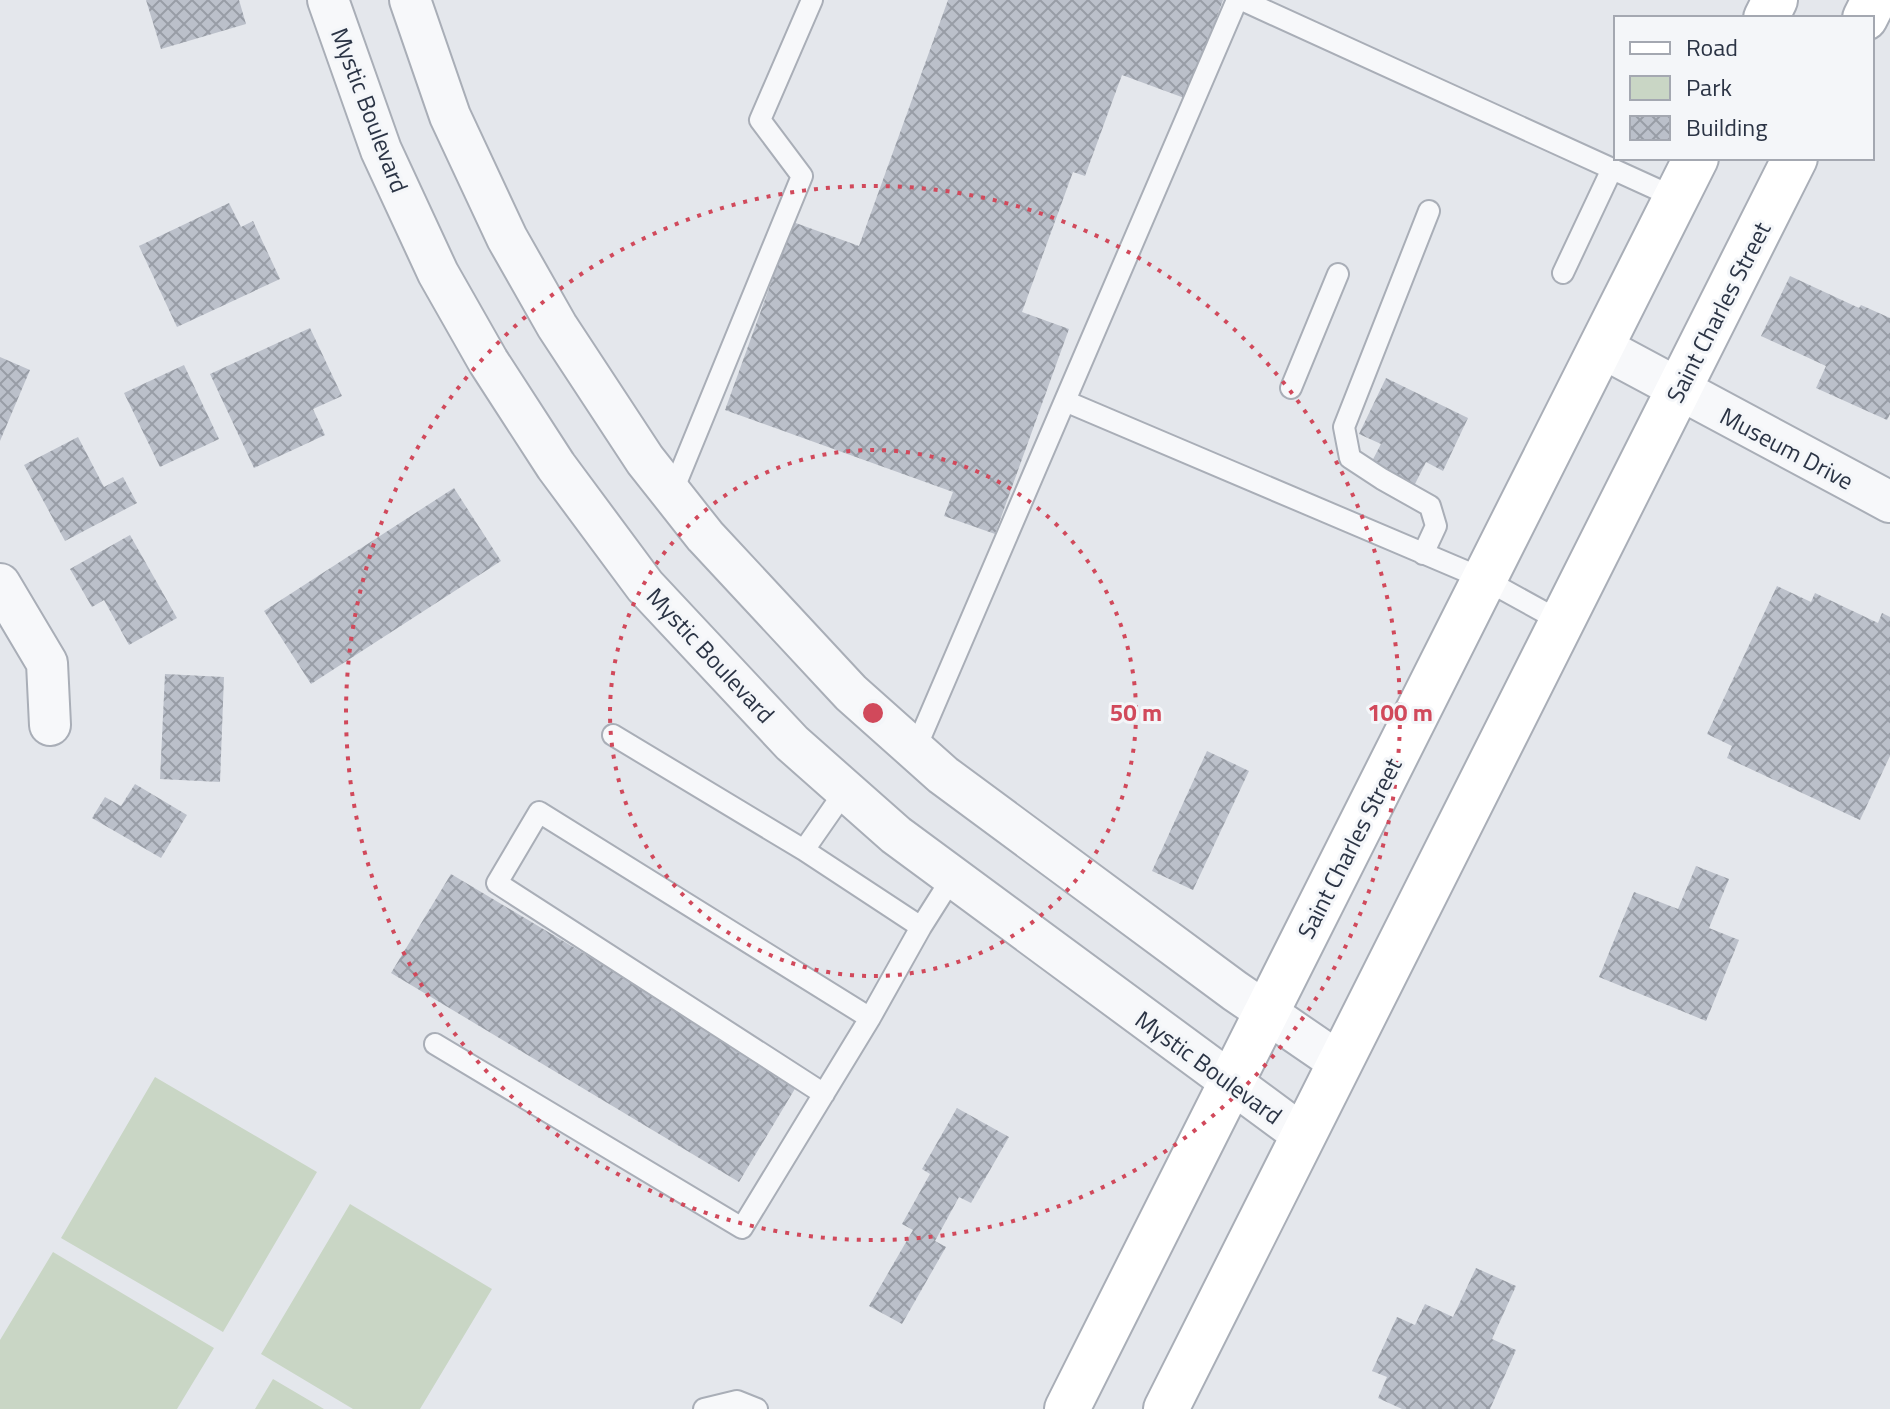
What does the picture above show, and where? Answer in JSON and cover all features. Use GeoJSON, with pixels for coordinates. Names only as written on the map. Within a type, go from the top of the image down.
{"type":"FeatureCollection","features":[{"type":"Feature","properties":{"kind":"street","name":"Mystic Boulevard"},"geometry":{"type":"LineString","coordinates":[[328,0],[381,150],[438,273],[488,361],[556,466],[645,586],[792,743],[896,835],[1304,1136]]}},
{"type":"Feature","properties":{"kind":"street"},"geometry":{"type":"LineString","coordinates":[[410,0],[450,116],[507,238],[557,326],[645,460],[705,536],[851,693],[943,775],[1265,1014],[1340,1063]]}},
{"type":"Feature","properties":{"kind":"street","name":"Saint Charles Street"},"geometry":{"type":"LineString","coordinates":[[1067,1409],[1695,160]]}},
{"type":"Feature","properties":{"kind":"street","name":"Saint Charles Street"},"geometry":{"type":"LineString","coordinates":[[1166,1409],[1794,160]]}},
{"type":"Feature","properties":{"kind":"street","name":"Museum Drive"},"geometry":{"type":"LineString","coordinates":[[1601,347],[1890,502]]}},
{"type":"Feature","properties":{"kind":"street"},"geometry":{"type":"LineString","coordinates":[[0,584],[47,663],[50,725]]}},
{"type":"Feature","properties":{"kind":"lane"},"geometry":{"type":"LineString","coordinates":[[672,493],[802,176],[760,120],[812,0]]}},
{"type":"Feature","properties":{"kind":"lane"},"geometry":{"type":"LineString","coordinates":[[915,750],[1239,0],[1676,198]]}},
{"type":"Feature","properties":{"kind":"lane"},"geometry":{"type":"LineString","coordinates":[[1563,273],[1612,169]]}},
{"type":"Feature","properties":{"kind":"lane"},"geometry":{"type":"LineString","coordinates":[[1423,554],[1436,526],[1430,506],[1350,458],[1344,427],[1429,211]]}},
{"type":"Feature","properties":{"kind":"lane"},"geometry":{"type":"LineString","coordinates":[[1291,388],[1338,274]]}},
{"type":"Feature","properties":{"kind":"lane"},"geometry":{"type":"LineString","coordinates":[[1065,401],[1484,579],[1562,622]]}},
{"type":"Feature","properties":{"kind":"lane"},"geometry":{"type":"LineString","coordinates":[[613,735],[804,850],[921,927]]}},
{"type":"Feature","properties":{"kind":"lane"},"geometry":{"type":"LineString","coordinates":[[804,850],[845,791]]}},
{"type":"Feature","properties":{"kind":"lane"},"geometry":{"type":"LineString","coordinates":[[824,1094],[497,883],[539,812],[870,1018]]}},
{"type":"Feature","properties":{"kind":"lane"},"geometry":{"type":"LineString","coordinates":[[435,1044],[742,1228],[952,878]]}},
{"type":"Feature","properties":{"kind":"lane"},"geometry":{"type":"LineString","coordinates":[[704,1409],[737,1401],[757,1409]]}},
{"type":"Feature","properties":{"kind":"green space"},"geometry":{"type":"Polygon","coordinates":[[[155,1077],[317,1172],[223,1332],[61,1238],[155,1077]]]}},
{"type":"Feature","properties":{"kind":"green space"},"geometry":{"type":"Polygon","coordinates":[[[350,1204],[492,1289],[420,1409],[353,1409],[261,1354],[350,1204]]]}},
{"type":"Feature","properties":{"kind":"green space"},"geometry":{"type":"Polygon","coordinates":[[[53,1252],[214,1348],[177,1409],[0,1409],[0,1340],[53,1252]]]}},
{"type":"Feature","properties":{"kind":"green space"},"geometry":{"type":"Polygon","coordinates":[[[273,1379],[324,1409],[255,1409],[273,1379]]]}},
{"type":"Feature","properties":{"kind":"building"},"geometry":{"type":"Polygon","coordinates":[[[146,0],[239,0],[246,24],[161,49],[146,0]]]}},
{"type":"Feature","properties":{"kind":"building"},"geometry":{"type":"Polygon","coordinates":[[[948,0],[1223,0],[1187,99],[1122,75],[1085,176],[1073,172],[1022,312],[1069,329],[995,534],[944,516],[953,492],[725,410],[793,222],[859,246],[948,0]]]}},
{"type":"Feature","properties":{"kind":"building"},"geometry":{"type":"Polygon","coordinates":[[[229,203],[241,227],[253,221],[280,279],[177,327],[139,246],[229,203]]]}},
{"type":"Feature","properties":{"kind":"building"},"geometry":{"type":"Polygon","coordinates":[[[1790,276],[1859,308],[1861,305],[1890,318],[1890,414],[1887,420],[1816,388],[1826,366],[1761,336],[1790,276]]]}},
{"type":"Feature","properties":{"kind":"building"},"geometry":{"type":"Polygon","coordinates":[[[310,328],[342,396],[313,409],[325,435],[254,468],[210,374],[310,328]]]}},
{"type":"Feature","properties":{"kind":"building"},"geometry":{"type":"Polygon","coordinates":[[[0,357],[30,370],[0,441],[0,357]]]}},
{"type":"Feature","properties":{"kind":"building"},"geometry":{"type":"Polygon","coordinates":[[[184,365],[219,439],[160,467],[124,393],[184,365]]]}},
{"type":"Feature","properties":{"kind":"building"},"geometry":{"type":"Polygon","coordinates":[[[1386,378],[1468,418],[1443,471],[1426,462],[1414,486],[1370,465],[1381,444],[1359,434],[1386,378]]]}},
{"type":"Feature","properties":{"kind":"building"},"geometry":{"type":"Polygon","coordinates":[[[78,437],[104,487],[123,477],[137,503],[65,541],[24,465],[78,437]]]}},
{"type":"Feature","properties":{"kind":"building"},"geometry":{"type":"Polygon","coordinates":[[[454,488],[501,561],[311,684],[264,611],[454,488]]]}},
{"type":"Feature","properties":{"kind":"building"},"geometry":{"type":"Polygon","coordinates":[[[130,535],[177,618],[129,645],[104,600],[92,607],[70,569],[130,535]]]}},
{"type":"Feature","properties":{"kind":"building"},"geometry":{"type":"Polygon","coordinates":[[[1777,586],[1811,602],[1815,593],[1878,623],[1882,613],[1890,617],[1890,756],[1860,820],[1727,758],[1732,746],[1707,734],[1777,586]]]}},
{"type":"Feature","properties":{"kind":"building"},"geometry":{"type":"Polygon","coordinates":[[[165,674],[224,677],[220,782],[160,779],[165,674]]]}},
{"type":"Feature","properties":{"kind":"building"},"geometry":{"type":"Polygon","coordinates":[[[1207,751],[1249,771],[1193,890],[1152,871],[1207,751]]]}},
{"type":"Feature","properties":{"kind":"building"},"geometry":{"type":"Polygon","coordinates":[[[135,784],[187,815],[161,858],[92,818],[105,797],[121,806],[135,784]]]}},
{"type":"Feature","properties":{"kind":"building"},"geometry":{"type":"Polygon","coordinates":[[[1696,866],[1729,879],[1709,928],[1739,940],[1706,1021],[1599,977],[1634,892],[1678,909],[1696,866]]]}},
{"type":"Feature","properties":{"kind":"building"},"geometry":{"type":"Polygon","coordinates":[[[451,874],[799,1082],[739,1182],[391,973],[451,874]]]}},
{"type":"Feature","properties":{"kind":"building"},"geometry":{"type":"Polygon","coordinates":[[[957,1108],[1009,1137],[971,1203],[959,1197],[935,1241],[946,1247],[902,1324],[869,1306],[913,1230],[902,1224],[930,1174],[922,1169],[957,1108]]]}},
{"type":"Feature","properties":{"kind":"building"},"geometry":{"type":"Polygon","coordinates":[[[1476,1268],[1516,1286],[1492,1339],[1516,1350],[1490,1409],[1402,1409],[1378,1398],[1387,1377],[1372,1371],[1397,1317],[1415,1325],[1425,1304],[1453,1317],[1476,1268]]]}}]}
